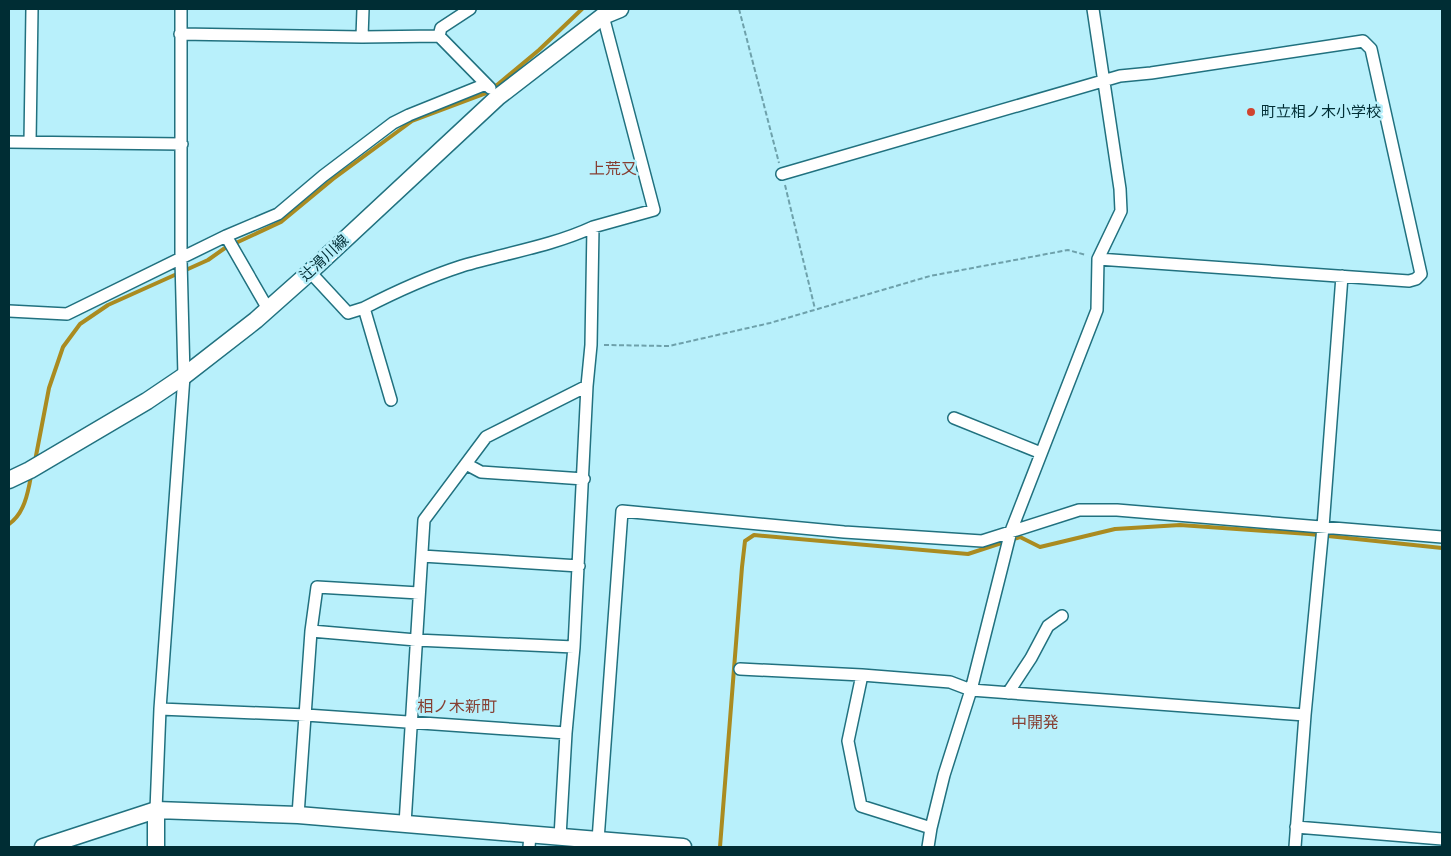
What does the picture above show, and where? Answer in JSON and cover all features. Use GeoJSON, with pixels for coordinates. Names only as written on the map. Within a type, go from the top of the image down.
{"type":"FeatureCollection","features":[{"type":"Feature","properties":{"kind":"main road","name":"辻滑川線"},"geometry":{"type":"LineString","coordinates":[[9,480],[30,470],[146,401],[184,376],[268,309],[310,272],[498,96],[601,12],[620,9]]}},
{"type":"Feature","properties":{"kind":"main road"},"geometry":{"type":"LineString","coordinates":[[43,847],[156,810],[298,815],[405,824],[530,841],[560,837],[683,847]]}},
{"type":"Feature","properties":{"kind":"main road"},"geometry":{"type":"LineString","coordinates":[[156,810],[156,847]]}},
{"type":"Feature","properties":{"kind":"street"},"geometry":{"type":"LineString","coordinates":[[30,142],[32,9]]}},
{"type":"Feature","properties":{"kind":"street"},"geometry":{"type":"LineString","coordinates":[[156,810],[160,709],[184,376],[181,260],[180,9]]}},
{"type":"Feature","properties":{"kind":"street"},"geometry":{"type":"LineString","coordinates":[[362,36],[363,9]]}},
{"type":"Feature","properties":{"kind":"street"},"geometry":{"type":"LineString","coordinates":[[439,36],[442,28],[470,9]]}},
{"type":"Feature","properties":{"kind":"street"},"geometry":{"type":"LineString","coordinates":[[928,847],[944,775],[971,690],[1011,531],[1097,310],[1098,259],[1121,210],[1120,189],[1093,9]]}},
{"type":"Feature","properties":{"kind":"street"},"geometry":{"type":"LineString","coordinates":[[310,272],[348,313],[364,308],[400,290],[460,267],[575,235],[593,226],[654,210],[601,12]]}},
{"type":"Feature","properties":{"kind":"street"},"geometry":{"type":"LineString","coordinates":[[180,34],[439,36],[498,96]]}},
{"type":"Feature","properties":{"kind":"street"},"geometry":{"type":"LineString","coordinates":[[782,174],[1120,76],[1363,41],[1371,49],[1421,274],[1416,279],[1409,281],[1098,259]]}},
{"type":"Feature","properties":{"kind":"street"},"geometry":{"type":"LineString","coordinates":[[9,311],[67,314],[181,260],[226,236],[278,214],[323,176],[393,123],[486,84]]}},
{"type":"Feature","properties":{"kind":"street"},"geometry":{"type":"LineString","coordinates":[[9,142],[182,144]]}},
{"type":"Feature","properties":{"kind":"street"},"geometry":{"type":"LineString","coordinates":[[560,837],[584,479],[591,345],[593,226]]}},
{"type":"Feature","properties":{"kind":"street"},"geometry":{"type":"LineString","coordinates":[[226,236],[268,309]]}},
{"type":"Feature","properties":{"kind":"street"},"geometry":{"type":"LineString","coordinates":[[1295,847],[1305,715],[1323,526],[1342,276]]}},
{"type":"Feature","properties":{"kind":"street"},"geometry":{"type":"LineString","coordinates":[[364,308],[392,400]]}},
{"type":"Feature","properties":{"kind":"street"},"geometry":{"type":"LineString","coordinates":[[405,824],[424,520],[486,437],[588,386]]}},
{"type":"Feature","properties":{"kind":"street"},"geometry":{"type":"LineString","coordinates":[[954,418],[1041,453]]}},
{"type":"Feature","properties":{"kind":"street"},"geometry":{"type":"LineString","coordinates":[[466,464],[481,472],[584,479]]}},
{"type":"Feature","properties":{"kind":"street"},"geometry":{"type":"LineString","coordinates":[[598,840],[622,511],[835,531],[982,541],[1079,510],[1116,510],[1442,537]]}},
{"type":"Feature","properties":{"kind":"street"},"geometry":{"type":"LineString","coordinates":[[422,556],[579,566]]}},
{"type":"Feature","properties":{"kind":"street"},"geometry":{"type":"LineString","coordinates":[[298,815],[311,631],[318,587],[419,593]]}},
{"type":"Feature","properties":{"kind":"street"},"geometry":{"type":"LineString","coordinates":[[1008,692],[1031,658],[1048,626],[1062,616]]}},
{"type":"Feature","properties":{"kind":"street"},"geometry":{"type":"LineString","coordinates":[[311,631],[416,640],[574,647]]}},
{"type":"Feature","properties":{"kind":"street"},"geometry":{"type":"LineString","coordinates":[[740,669],[862,674],[950,682],[971,690],[1305,715]]}},
{"type":"Feature","properties":{"kind":"street"},"geometry":{"type":"LineString","coordinates":[[862,674],[848,741],[861,806],[931,828]]}},
{"type":"Feature","properties":{"kind":"street"},"geometry":{"type":"LineString","coordinates":[[160,709],[306,715],[566,733]]}},
{"type":"Feature","properties":{"kind":"street"},"geometry":{"type":"LineString","coordinates":[[1296,827],[1442,839]]}},
{"type":"Feature","properties":{"kind":"path"},"geometry":{"type":"LineString","coordinates":[[739,9],[815,309]]}},
{"type":"Feature","properties":{"kind":"path"},"geometry":{"type":"LineString","coordinates":[[591,345],[669,346],[770,324],[930,276],[1068,250],[1098,259]]}},
{"type":"Feature","properties":{"kind":"waterway"},"geometry":{"type":"LineString","coordinates":[[35,461],[49,388],[63,347],[80,324],[108,305],[208,260],[225,248],[281,222],[333,179],[412,121],[484,94],[497,85],[539,50],[582,9]]}},
{"type":"Feature","properties":{"kind":"waterway"},"geometry":{"type":"LineString","coordinates":[[9,524],[22,509],[31,476]]}},
{"type":"Feature","properties":{"kind":"waterway"},"geometry":{"type":"LineString","coordinates":[[720,847],[742,567],[745,541],[754,535],[968,554],[1020,537],[1040,547],[1115,529],[1180,525],[1309,534],[1442,548]]}},
{"type":"Feature","properties":{"kind":"place","name":"町立相ノ木小学校"},"geometry":{"type":"Point","coordinates":[1251,112]}},
{"type":"Feature","properties":{"kind":"district","name":"上荒又"},"geometry":{"type":"Point","coordinates":[613,168]}},
{"type":"Feature","properties":{"kind":"district","name":"相ノ木新町"},"geometry":{"type":"Point","coordinates":[457,706]}},
{"type":"Feature","properties":{"kind":"district","name":"中開発"},"geometry":{"type":"Point","coordinates":[1035,722]}}]}
